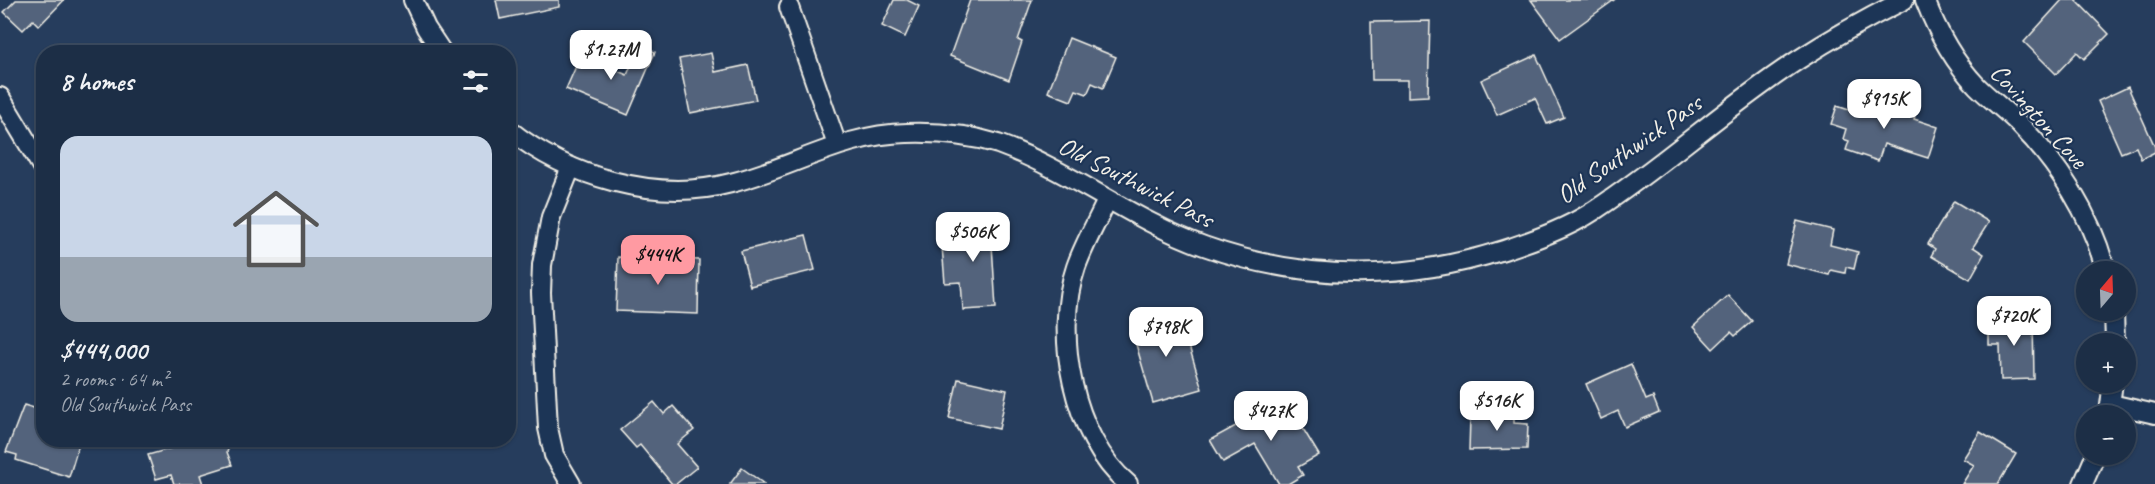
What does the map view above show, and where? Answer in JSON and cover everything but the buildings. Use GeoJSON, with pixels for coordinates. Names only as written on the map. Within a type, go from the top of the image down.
{"type":"FeatureCollection","features":[{"type":"Feature","properties":{"kind":"street"},"geometry":{"type":"LineString","coordinates":[[412,0],[437,45]]}},
{"type":"Feature","properties":{"kind":"street","name":"Old Southwick Pass"},"geometry":{"type":"LineString","coordinates":[[516,135],[542,153],[571,167],[610,181],[651,188],[693,189],[731,184],[837,145],[868,137],[904,133],[973,138],[996,144],[1033,159],[1161,228],[1203,246],[1251,260],[1298,270],[1334,274],[1382,274],[1426,270],[1473,260],[1534,240],[1592,212],[1795,62],[1854,26],[1904,0]]}},
{"type":"Feature","properties":{"kind":"street","name":"Covington Cove"},"geometry":{"type":"LineString","coordinates":[[1925,0],[1935,26],[1955,60],[1976,85],[2043,151],[2069,187],[2089,223],[2102,261]]}},
{"type":"Feature","properties":{"kind":"street"},"geometry":{"type":"LineString","coordinates":[[789,7],[837,145]]}},
{"type":"Feature","properties":{"kind":"street"},"geometry":{"type":"LineString","coordinates":[[0,98],[36,157]]}},
{"type":"Feature","properties":{"kind":"street"},"geometry":{"type":"LineString","coordinates":[[571,167],[552,217],[542,265],[541,293],[548,428],[554,455],[571,484]]}},
{"type":"Feature","properties":{"kind":"street"},"geometry":{"type":"LineString","coordinates":[[1107,200],[1076,267],[1068,299],[1065,345],[1075,395],[1088,430],[1120,477],[1128,484]]}},
{"type":"Feature","properties":{"kind":"street"},"geometry":{"type":"LineString","coordinates":[[2136,412],[2155,414]]}},
{"type":"Feature","properties":{"kind":"street"},"geometry":{"type":"LineString","coordinates":[[2083,484],[2091,465]]}}]}
